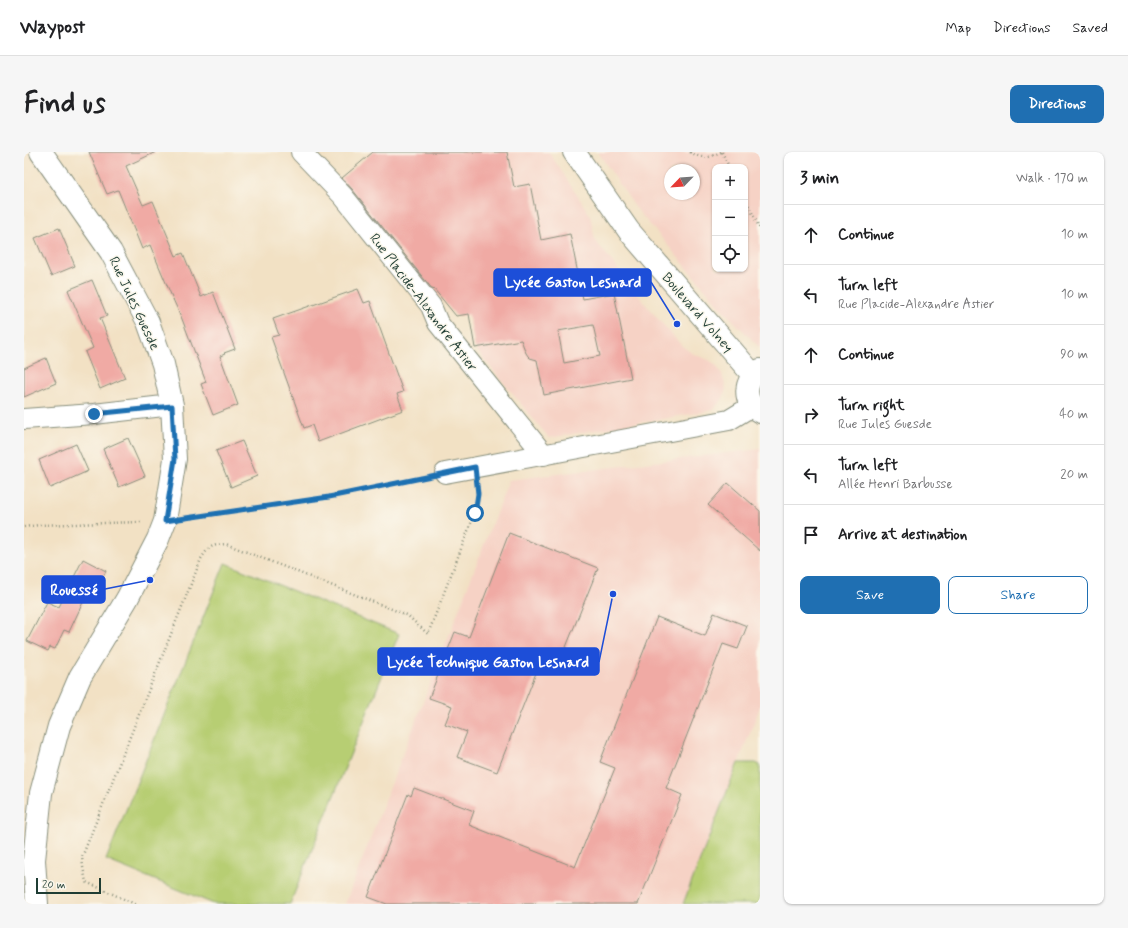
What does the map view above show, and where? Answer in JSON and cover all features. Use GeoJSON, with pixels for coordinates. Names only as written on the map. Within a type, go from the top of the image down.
{"type":"FeatureCollection","features":[{"type":"Feature","properties":{"kind":"street","name":"Rue Jules Guesde"},"geometry":{"type":"LineString","coordinates":[[37,904],[34,860],[42,793],[59,726],[80,677],[127,599],[158,539],[165,521],[175,459],[172,406],[163,364],[148,322],[111,252],[41,152]]}},
{"type":"Feature","properties":{"kind":"street","name":"Rue Placide-Alexandre Astier"},"geometry":{"type":"LineString","coordinates":[[300,152],[348,202],[430,306],[438,323],[544,455]]}},
{"type":"Feature","properties":{"kind":"street","name":"Boulevard Volney"},"geometry":{"type":"LineString","coordinates":[[574,152],[629,231],[756,373],[748,383],[747,390],[748,399],[756,409]]}},
{"type":"Feature","properties":{"kind":"street"},"geometry":{"type":"LineString","coordinates":[[24,419],[172,406]]}},
{"type":"Feature","properties":{"kind":"street"},"geometry":{"type":"LineString","coordinates":[[445,473],[729,420],[756,409]]}},
{"type":"Feature","properties":{"kind":"path"},"geometry":{"type":"LineString","coordinates":[[690,152],[697,156],[708,158],[722,152],[728,164]]}},
{"type":"Feature","properties":{"kind":"path"},"geometry":{"type":"LineString","coordinates":[[746,200],[760,229]]}},
{"type":"Feature","properties":{"kind":"path"},"geometry":{"type":"LineString","coordinates":[[135,904],[86,882],[82,857],[201,559],[206,550],[214,545],[226,544],[407,615],[428,634],[475,513],[478,494],[475,467]]}},
{"type":"Feature","properties":{"kind":"path"},"geometry":{"type":"LineString","coordinates":[[24,527],[39,525],[165,521],[329,497],[445,473]]}},
{"type":"Feature","properties":{"kind":"shaded area"},"geometry":{"type":"Polygon","coordinates":[[[373,152],[549,152],[590,215],[595,240],[650,310],[682,346],[693,354],[715,364],[722,374],[726,389],[722,400],[709,411],[549,438],[475,348],[470,320],[472,320],[471,315],[456,316],[434,289],[430,292],[340,180],[373,152]]]}},
{"type":"Feature","properties":{"kind":"shaded area"},"geometry":{"type":"Polygon","coordinates":[[[598,152],[760,152],[760,348],[723,310],[635,207],[598,152]]]}},
{"type":"Feature","properties":{"kind":"shaded area"},"geometry":{"type":"Polygon","coordinates":[[[760,449],[760,707],[683,904],[345,904],[509,480],[760,449]]]}},
{"type":"Feature","properties":{"kind":"green space"},"geometry":{"type":"Polygon","coordinates":[[[225,563],[399,634],[290,904],[214,904],[106,860],[225,563]]]}},
{"type":"Feature","properties":{"kind":"green space"},"geometry":{"type":"Polygon","coordinates":[[[738,763],[756,763],[760,765],[760,904],[683,904],[738,763]]]}},
{"type":"Feature","properties":{"kind":"building"},"geometry":{"type":"Polygon","coordinates":[[[89,152],[156,152],[126,166],[143,205],[153,201],[176,256],[183,253],[201,297],[213,292],[235,349],[220,356],[238,405],[213,415],[201,384],[206,382],[182,319],[150,245],[142,249],[118,190],[107,194],[89,152]]]}},
{"type":"Feature","properties":{"kind":"building"},"geometry":{"type":"Polygon","coordinates":[[[373,152],[507,152],[514,187],[530,184],[541,240],[570,234],[583,299],[614,293],[631,378],[544,395],[537,360],[528,356],[521,340],[475,348],[469,314],[456,316],[342,178],[373,152]],[[593,325],[558,331],[564,363],[600,356],[593,325]]]}},
{"type":"Feature","properties":{"kind":"building"},"geometry":{"type":"Polygon","coordinates":[[[59,228],[75,266],[51,276],[35,238],[59,228]]]}},
{"type":"Feature","properties":{"kind":"building"},"geometry":{"type":"Polygon","coordinates":[[[92,280],[107,316],[100,318],[125,378],[100,389],[85,352],[93,348],[68,290],[92,280]]]}},
{"type":"Feature","properties":{"kind":"building"},"geometry":{"type":"Polygon","coordinates":[[[358,289],[364,303],[370,301],[403,392],[397,394],[403,410],[318,442],[312,425],[304,428],[271,337],[279,335],[273,319],[358,289]]]}},
{"type":"Feature","properties":{"kind":"building"},"geometry":{"type":"Polygon","coordinates":[[[46,358],[56,383],[24,397],[24,368],[46,358]]]}},
{"type":"Feature","properties":{"kind":"building"},"geometry":{"type":"Polygon","coordinates":[[[128,438],[145,476],[119,487],[103,449],[128,438]]]}},
{"type":"Feature","properties":{"kind":"building"},"geometry":{"type":"Polygon","coordinates":[[[242,441],[257,476],[231,487],[216,451],[242,441]]]}},
{"type":"Feature","properties":{"kind":"building"},"geometry":{"type":"Polygon","coordinates":[[[76,444],[88,471],[50,488],[39,460],[76,444]]]}},
{"type":"Feature","properties":{"kind":"building"},"geometry":{"type":"Polygon","coordinates":[[[728,483],[760,511],[760,551],[708,505],[728,483]]]}},
{"type":"Feature","properties":{"kind":"building"},"geometry":{"type":"Polygon","coordinates":[[[509,533],[598,568],[562,657],[545,650],[497,772],[457,757],[467,732],[445,724],[452,706],[429,698],[455,632],[469,637],[509,533]]]}},
{"type":"Feature","properties":{"kind":"building"},"geometry":{"type":"Polygon","coordinates":[[[83,559],[106,571],[91,601],[85,598],[69,632],[64,630],[55,649],[50,647],[48,651],[27,641],[47,602],[59,607],[83,559]]]}},
{"type":"Feature","properties":{"kind":"building"},"geometry":{"type":"Polygon","coordinates":[[[714,613],[747,626],[738,649],[723,644],[666,788],[682,795],[638,904],[387,904],[368,897],[408,794],[411,796],[414,788],[474,811],[469,825],[575,867],[615,768],[600,762],[657,617],[705,636],[714,613]]]}},
{"type":"Feature","properties":{"kind":"place","name":"Lycée Gaston Lesnard"},"geometry":{"type":"Point","coordinates":[677,324]}},
{"type":"Feature","properties":{"kind":"place","name":"Rouessé"},"geometry":{"type":"Point","coordinates":[150,580]}},
{"type":"Feature","properties":{"kind":"place","name":"Lycée Technique Gaston Lesnard"},"geometry":{"type":"Point","coordinates":[613,594]}},
{"type":"Feature","properties":{"kind":"route"},"geometry":{"type":"LineString","coordinates":[[94,414],[172,406],[175,459],[167,500],[165,521],[329,497],[475,467],[478,494],[475,513]]}}]}
